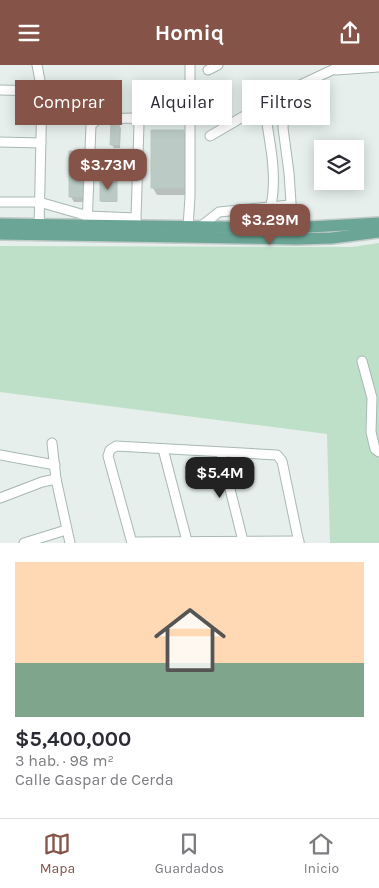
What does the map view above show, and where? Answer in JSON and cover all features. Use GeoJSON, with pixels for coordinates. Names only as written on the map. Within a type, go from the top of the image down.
{"type":"FeatureCollection","features":[{"type":"Feature","properties":{"kind":"main road"},"geometry":{"type":"LineString","coordinates":[[0,234],[39,230],[87,221],[136,222],[332,238],[379,232]]}},
{"type":"Feature","properties":{"kind":"main road"},"geometry":{"type":"LineString","coordinates":[[0,224],[39,230],[220,238],[293,228],[379,223]]}},
{"type":"Feature","properties":{"kind":"street"},"geometry":{"type":"LineString","coordinates":[[37,65],[40,80]]}},
{"type":"Feature","properties":{"kind":"street"},"geometry":{"type":"LineString","coordinates":[[190,65],[190,197],[194,227],[219,212],[290,205]]}},
{"type":"Feature","properties":{"kind":"street"},"geometry":{"type":"LineString","coordinates":[[208,70],[218,65]]}},
{"type":"Feature","properties":{"kind":"street"},"geometry":{"type":"LineString","coordinates":[[312,80],[343,65]]}},
{"type":"Feature","properties":{"kind":"street"},"geometry":{"type":"LineString","coordinates":[[333,70],[379,67]]}},
{"type":"Feature","properties":{"kind":"street"},"geometry":{"type":"LineString","coordinates":[[0,90],[15,90]]}},
{"type":"Feature","properties":{"kind":"street"},"geometry":{"type":"LineString","coordinates":[[210,136],[242,117]]}},
{"type":"Feature","properties":{"kind":"street"},"geometry":{"type":"LineString","coordinates":[[0,202],[39,202],[87,221],[91,125],[98,119],[133,118],[139,124],[136,222]]}},
{"type":"Feature","properties":{"kind":"street"},"geometry":{"type":"LineString","coordinates":[[39,230],[41,125]]}},
{"type":"Feature","properties":{"kind":"street"},"geometry":{"type":"LineString","coordinates":[[265,233],[273,174],[267,125]]}},
{"type":"Feature","properties":{"kind":"street"},"geometry":{"type":"LineString","coordinates":[[283,125],[293,228]]}},
{"type":"Feature","properties":{"kind":"street"},"geometry":{"type":"LineString","coordinates":[[0,142],[41,143]]}},
{"type":"Feature","properties":{"kind":"street"},"geometry":{"type":"LineString","coordinates":[[362,361],[372,398],[371,437],[375,449],[379,452]]}},
{"type":"Feature","properties":{"kind":"street"},"geometry":{"type":"LineString","coordinates":[[52,443],[56,479],[70,543]]}},
{"type":"Feature","properties":{"kind":"street"},"geometry":{"type":"LineString","coordinates":[[116,446],[163,449],[274,455],[280,457],[299,542],[187,541],[132,543],[108,456],[110,450],[116,446]]}},
{"type":"Feature","properties":{"kind":"street"},"geometry":{"type":"LineString","coordinates":[[163,449],[187,541]]}},
{"type":"Feature","properties":{"kind":"street"},"geometry":{"type":"LineString","coordinates":[[221,453],[243,541]]}},
{"type":"Feature","properties":{"kind":"street"},"geometry":{"type":"LineString","coordinates":[[0,455],[55,465]]}},
{"type":"Feature","properties":{"kind":"street"},"geometry":{"type":"LineString","coordinates":[[0,498],[42,482],[56,479]]}},
{"type":"Feature","properties":{"kind":"street"},"geometry":{"type":"LineString","coordinates":[[24,543],[66,530]]}},
{"type":"Feature","properties":{"kind":"green space"},"geometry":{"type":"Polygon","coordinates":[[[379,243],[379,543],[330,543],[327,434],[0,392],[0,246],[352,247],[379,243]]]}},
{"type":"Feature","properties":{"kind":"building"},"geometry":{"type":"Polygon","coordinates":[[[111,125],[119,125],[119,145],[110,145],[111,125]]]}},
{"type":"Feature","properties":{"kind":"building"},"geometry":{"type":"Polygon","coordinates":[[[151,130],[184,130],[185,188],[151,188],[151,130]]]}},
{"type":"Feature","properties":{"kind":"building"},"geometry":{"type":"Polygon","coordinates":[[[98,150],[117,150],[117,160],[99,161],[98,150]]]}},
{"type":"Feature","properties":{"kind":"building"},"geometry":{"type":"Polygon","coordinates":[[[69,151],[83,151],[84,197],[69,197],[69,151]]]}},
{"type":"Feature","properties":{"kind":"building"},"geometry":{"type":"Polygon","coordinates":[[[100,180],[117,180],[117,201],[100,201],[100,180]]]}}]}
